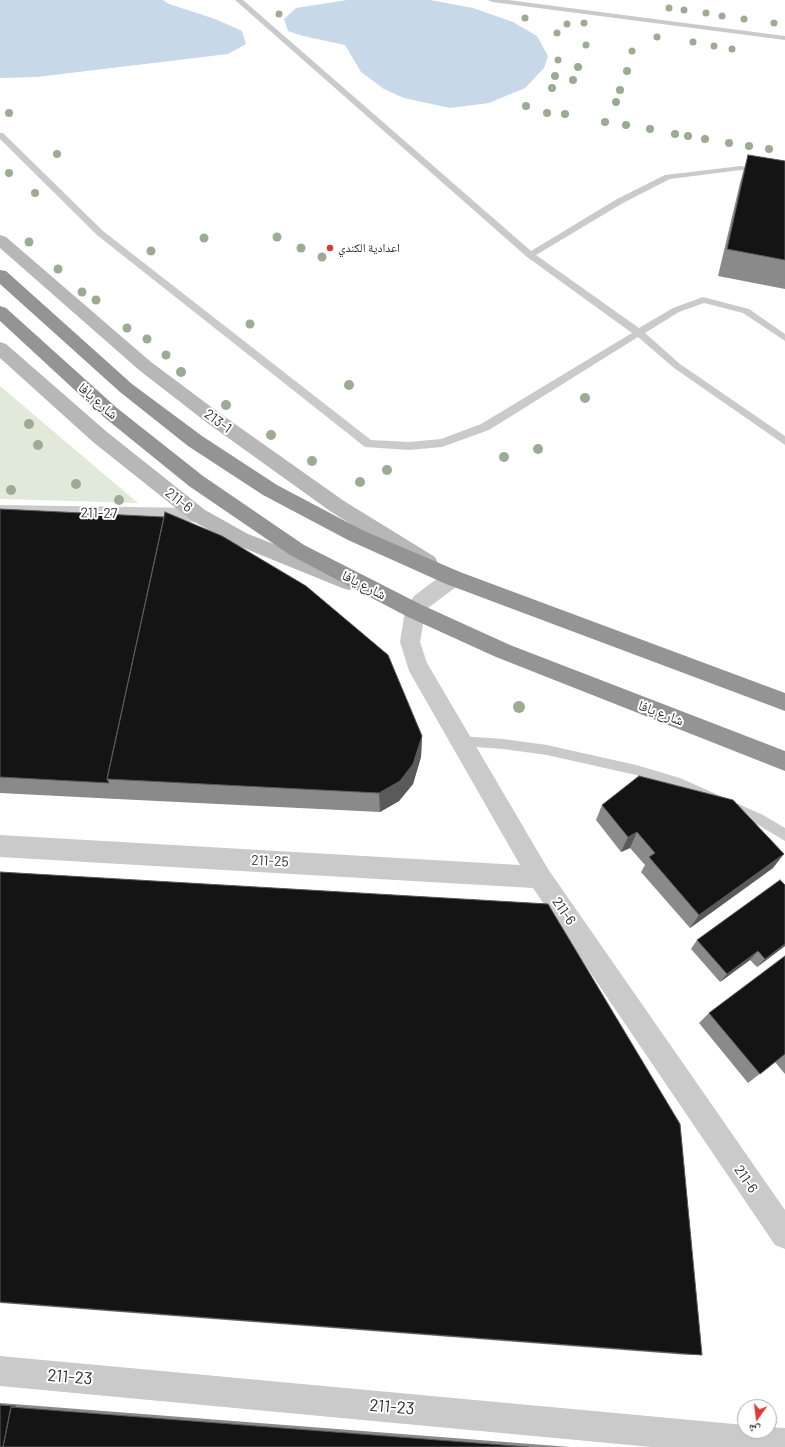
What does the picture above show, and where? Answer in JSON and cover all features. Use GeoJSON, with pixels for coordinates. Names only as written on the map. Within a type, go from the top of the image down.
{"type":"FeatureCollection","features":[{"type":"Feature","properties":{"kind":"highway","name":"شارع يافا"},"geometry":{"type":"LineString","coordinates":[[0,275],[126,388],[195,441],[270,490],[355,535],[452,578],[785,702]]}},
{"type":"Feature","properties":{"kind":"highway","name":"شارع يافا"},"geometry":{"type":"LineString","coordinates":[[0,312],[111,413],[196,481],[297,550],[415,611],[503,651],[785,762]]}},
{"type":"Feature","properties":{"kind":"main road","name":"213-1"},"geometry":{"type":"LineString","coordinates":[[0,240],[145,366],[212,418],[337,506],[452,578]]}},
{"type":"Feature","properties":{"kind":"main road","name":"211-6"},"geometry":{"type":"LineString","coordinates":[[0,348],[100,437],[198,515],[241,539],[391,599]]}},
{"type":"Feature","properties":{"kind":"street","name":"211-27"},"geometry":{"type":"LineString","coordinates":[[0,512],[198,515]]}},
{"type":"Feature","properties":{"kind":"street"},"geometry":{"type":"LineString","coordinates":[[415,611],[421,602],[452,578]]}},
{"type":"Feature","properties":{"kind":"street","name":"211-6"},"geometry":{"type":"LineString","coordinates":[[415,611],[410,642],[417,665],[540,877],[785,1235]]}},
{"type":"Feature","properties":{"kind":"street","name":"211-25"},"geometry":{"type":"LineString","coordinates":[[0,846],[540,877]]}},
{"type":"Feature","properties":{"kind":"street","name":"211-23"},"geometry":{"type":"LineString","coordinates":[[0,1371],[785,1444]]}},
{"type":"Feature","properties":{"kind":"lane"},"geometry":{"type":"LineString","coordinates":[[239,0],[530,255],[638,332],[677,366],[785,441]]}},
{"type":"Feature","properties":{"kind":"lane"},"geometry":{"type":"LineString","coordinates":[[492,0],[785,38]]}},
{"type":"Feature","properties":{"kind":"lane"},"geometry":{"type":"LineString","coordinates":[[0,135],[100,233],[369,444],[409,446],[442,443],[485,427],[638,332],[676,310],[703,300],[746,311],[785,338]]}},
{"type":"Feature","properties":{"kind":"lane"},"geometry":{"type":"LineString","coordinates":[[530,255],[620,201],[668,178],[741,168],[785,175]]}},
{"type":"Feature","properties":{"kind":"lane"},"geometry":{"type":"LineString","coordinates":[[460,741],[503,744],[547,750],[636,770],[680,784],[720,800],[785,835]]}},
{"type":"Feature","properties":{"kind":"green space"},"geometry":{"type":"Polygon","coordinates":[[[0,386],[138,503],[0,499],[0,386]]]}},
{"type":"Feature","properties":{"kind":"water"},"geometry":{"type":"Polygon","coordinates":[[[0,0],[163,0],[169,4],[215,19],[242,31],[246,44],[228,54],[37,77],[0,78],[0,0]]]}},
{"type":"Feature","properties":{"kind":"water"},"geometry":{"type":"Polygon","coordinates":[[[347,0],[430,0],[473,8],[513,22],[537,36],[548,56],[544,68],[525,88],[489,103],[450,108],[404,98],[384,89],[361,72],[345,45],[303,36],[288,31],[284,19],[296,8],[347,0]]]}},
{"type":"Feature","properties":{"kind":"building"},"geometry":{"type":"Polygon","coordinates":[[[748,155],[785,161],[785,260],[727,249],[748,155]]]}},
{"type":"Feature","properties":{"kind":"building"},"geometry":{"type":"Polygon","coordinates":[[[0,509],[164,517],[107,779],[109,783],[0,777],[0,509]]]}},
{"type":"Feature","properties":{"kind":"building"},"geometry":{"type":"Polygon","coordinates":[[[165,512],[222,536],[306,586],[388,655],[422,736],[413,764],[400,781],[379,793],[107,779],[165,512]]]}},
{"type":"Feature","properties":{"kind":"building"},"geometry":{"type":"Polygon","coordinates":[[[639,776],[733,800],[784,854],[699,915],[649,857],[655,853],[637,832],[628,837],[602,805],[639,776]]]}},
{"type":"Feature","properties":{"kind":"building"},"geometry":{"type":"Polygon","coordinates":[[[0,872],[548,904],[680,1124],[702,1355],[0,1302],[0,872]]]}},
{"type":"Feature","properties":{"kind":"building"},"geometry":{"type":"Polygon","coordinates":[[[780,880],[785,885],[785,944],[765,959],[758,951],[727,974],[697,940],[780,880]]]}},
{"type":"Feature","properties":{"kind":"building"},"geometry":{"type":"Polygon","coordinates":[[[785,956],[785,1054],[760,1074],[709,1013],[785,956]]]}},
{"type":"Feature","properties":{"kind":"building"},"geometry":{"type":"Polygon","coordinates":[[[0,1405],[16,1406],[11,1407],[3,1447],[0,1447],[0,1405]]]}},
{"type":"Feature","properties":{"kind":"building"},"geometry":{"type":"Polygon","coordinates":[[[11,1407],[529,1447],[3,1447],[11,1407]]]}},
{"type":"Feature","properties":{"kind":"place","name":"اعدادية الكندي"},"geometry":{"type":"Point","coordinates":[330,248]}}]}
